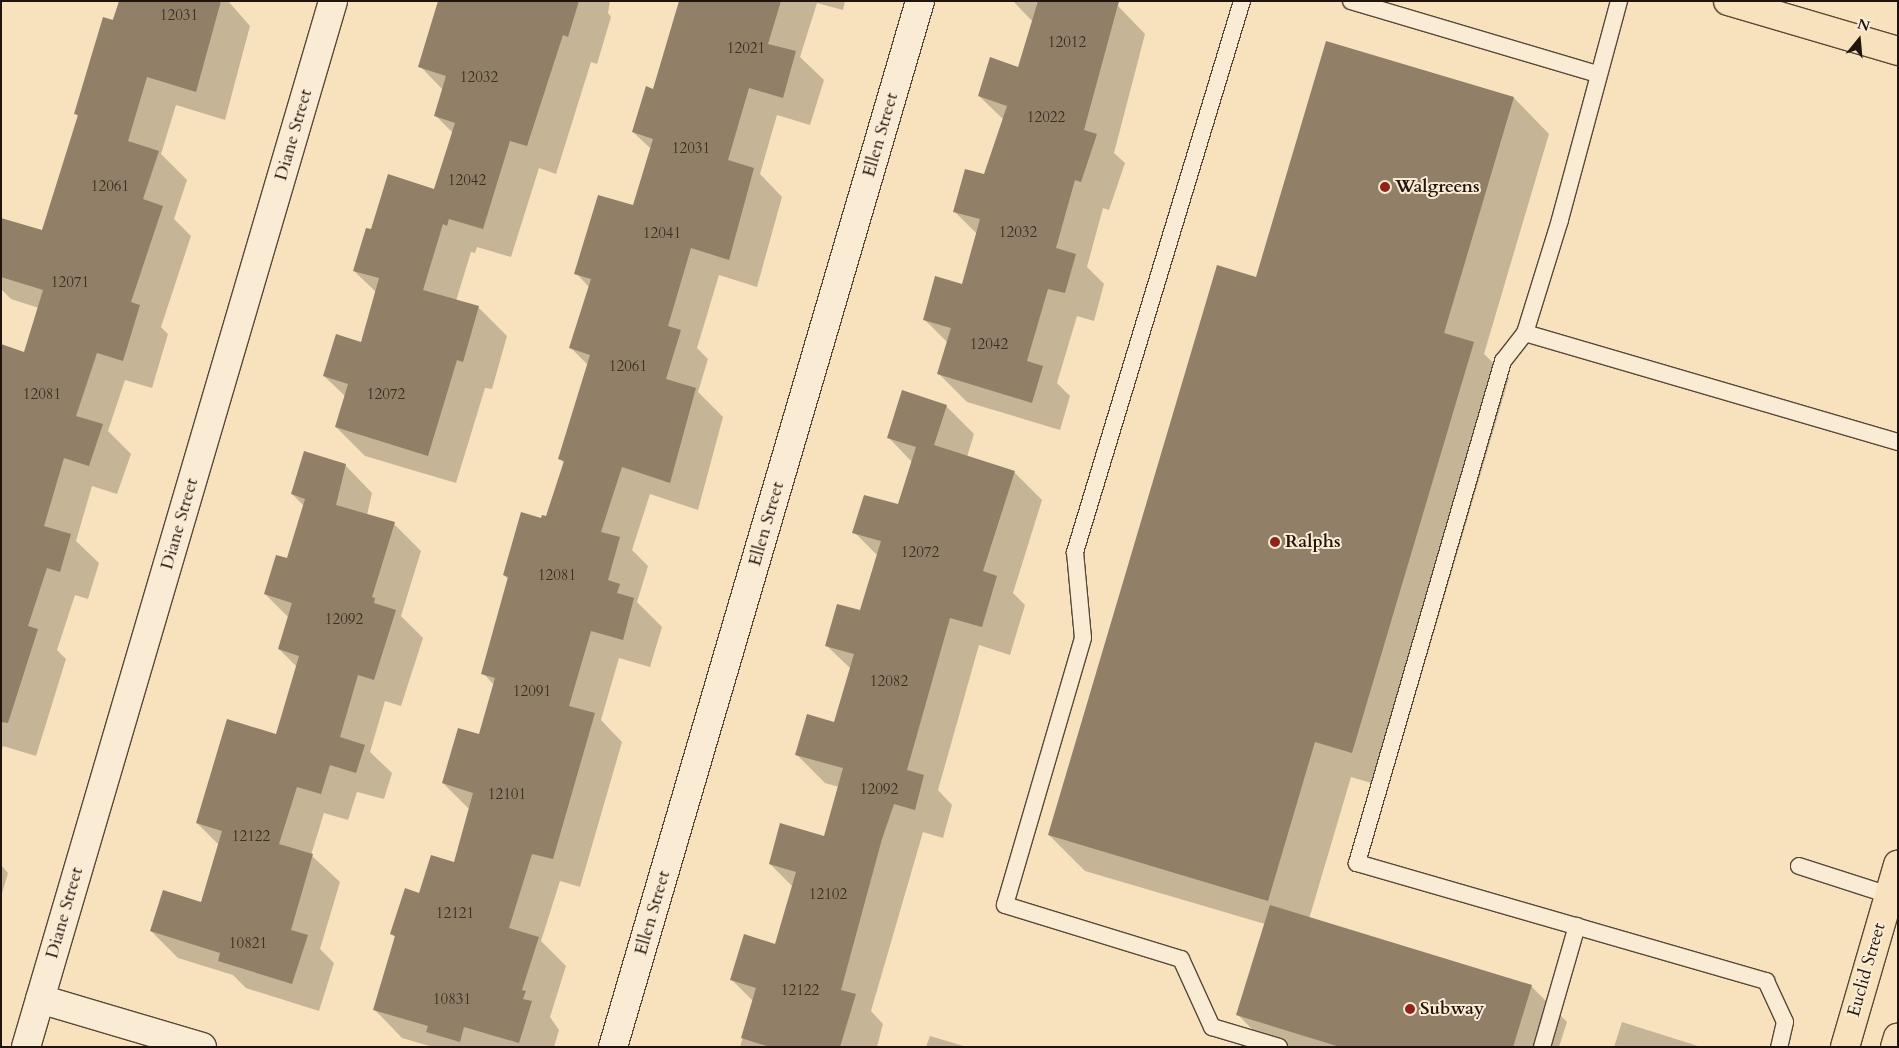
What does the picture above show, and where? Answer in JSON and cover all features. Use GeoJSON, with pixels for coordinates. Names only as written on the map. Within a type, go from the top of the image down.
{"type":"FeatureCollection","features":[{"type":"Feature","properties":{"kind":"main road"},"geometry":{"type":"LineString","coordinates":[[1728,1],[1898,51]]}},
{"type":"Feature","properties":{"kind":"main road","name":"Euclid Street"},"geometry":{"type":"LineString","coordinates":[[1845,1047],[1893,899],[1898,865]]}},
{"type":"Feature","properties":{"kind":"main road"},"geometry":{"type":"LineString","coordinates":[[1895,1047],[1898,1037]]}},
{"type":"Feature","properties":{"kind":"street","name":"Diane Street"},"geometry":{"type":"LineString","coordinates":[[26,1047],[333,1]]}},
{"type":"Feature","properties":{"kind":"street","name":"Ellen Street"},"geometry":{"type":"LineString","coordinates":[[613,1047],[920,1]]}},
{"type":"Feature","properties":{"kind":"street"},"geometry":{"type":"LineString","coordinates":[[40,999],[202,1047]]}},
{"type":"Feature","properties":{"kind":"lane"},"geometry":{"type":"LineString","coordinates":[[1242,1],[1075,552],[1084,638],[1005,905],[1181,959],[1212,1027],[1279,1047]]}},
{"type":"Feature","properties":{"kind":"lane"},"geometry":{"type":"LineString","coordinates":[[1351,1],[1598,74]]}},
{"type":"Feature","properties":{"kind":"lane"},"geometry":{"type":"LineString","coordinates":[[1619,1],[1560,220],[1525,333],[1503,362],[1357,863],[1766,981],[1785,1022],[1779,1047]]}},
{"type":"Feature","properties":{"kind":"lane"},"geometry":{"type":"LineString","coordinates":[[1525,333],[1898,442]]}},
{"type":"Feature","properties":{"kind":"lane"},"geometry":{"type":"LineString","coordinates":[[1799,866],[1893,899]]}},
{"type":"Feature","properties":{"kind":"lane"},"geometry":{"type":"LineString","coordinates":[[1542,1047],[1577,926]]}},
{"type":"Feature","properties":{"kind":"building"},"geometry":{"type":"Polygon","coordinates":[[[119,1],[221,1],[196,92],[147,77],[128,141],[159,151],[143,199],[163,206],[131,302],[140,305],[123,361],[97,353],[76,416],[103,424],[89,466],[64,458],[44,526],[71,534],[60,572],[47,568],[28,626],[38,629],[8,723],[1,722],[1,344],[24,352],[43,290],[1,277],[1,218],[42,230],[78,115],[74,114],[103,17],[113,20],[119,1]]]}},
{"type":"Feature","properties":{"kind":"building"},"geometry":{"type":"Polygon","coordinates":[[[438,1],[579,1],[568,37],[563,35],[527,146],[510,141],[483,229],[449,219],[447,226],[443,224],[423,290],[479,306],[463,362],[457,360],[428,456],[335,427],[348,384],[323,376],[336,334],[361,342],[379,278],[353,271],[366,228],[371,229],[388,174],[434,189],[455,123],[434,116],[446,76],[418,67],[438,1]]]}},
{"type":"Feature","properties":{"kind":"building"},"geometry":{"type":"Polygon","coordinates":[[[679,1],[781,1],[768,44],[796,51],[783,98],[749,88],[728,160],[754,168],[729,260],[691,248],[668,326],[681,330],[666,379],[696,388],[670,483],[622,467],[601,532],[620,537],[608,580],[620,584],[617,593],[634,598],[623,640],[591,631],[569,706],[595,713],[553,859],[532,854],[509,928],[539,937],[522,990],[526,991],[523,999],[532,1001],[519,1043],[464,1027],[460,1042],[426,1032],[428,1026],[373,1010],[395,936],[390,934],[405,888],[419,893],[431,855],[454,862],[473,793],[442,783],[458,728],[479,734],[495,678],[481,674],[508,577],[503,575],[521,512],[541,518],[542,515],[546,516],[564,461],[558,459],[590,355],[569,348],[591,279],[574,274],[598,195],[633,205],[653,139],[632,132],[646,86],[653,89],[679,1]]]}},
{"type":"Feature","properties":{"kind":"building"},"geometry":{"type":"Polygon","coordinates":[[[1038,1],[1119,1],[1084,130],[1097,134],[1081,182],[1075,180],[1056,248],[1076,254],[1065,293],[1048,289],[1027,361],[1043,366],[1032,403],[937,374],[951,328],[923,320],[935,276],[962,284],[980,219],[953,212],[965,169],[984,174],[1007,106],[978,96],[990,57],[1018,67],[1038,1]]]}},
{"type":"Feature","properties":{"kind":"building","name":"Ralphs"},"geometry":{"type":"Polygon","coordinates":[[[1326,41],[1514,97],[1444,333],[1474,342],[1352,753],[1315,742],[1268,901],[1048,835],[1217,265],[1256,277],[1326,41]]]}},
{"type":"Feature","properties":{"kind":"building"},"geometry":{"type":"Polygon","coordinates":[[[902,390],[947,405],[934,445],[1015,471],[983,571],[997,576],[982,627],[950,618],[907,770],[924,775],[915,810],[894,804],[882,839],[841,990],[856,994],[840,1047],[770,1047],[741,1038],[756,988],[730,980],[744,934],[775,944],[796,872],[769,864],[780,823],[824,836],[843,768],[795,755],[807,714],[834,722],[854,654],[825,646],[837,604],[860,610],[881,541],[852,533],[864,495],[898,504],[916,447],[887,438],[902,390]]]}},
{"type":"Feature","properties":{"kind":"building"},"geometry":{"type":"Polygon","coordinates":[[[304,451],[346,464],[336,505],[395,522],[372,597],[375,598],[374,603],[396,610],[374,680],[358,675],[340,737],[365,745],[356,773],[330,765],[321,794],[297,787],[279,844],[313,854],[291,930],[308,935],[292,984],[218,961],[220,953],[150,931],[163,890],[201,902],[222,831],[196,823],[227,719],[276,734],[299,656],[278,649],[292,603],[264,594],[276,555],[287,558],[305,499],[291,494],[304,451]]]}},
{"type":"Feature","properties":{"kind":"building"},"geometry":{"type":"Polygon","coordinates":[[[1270,905],[1532,985],[1513,1047],[1340,1047],[1236,1015],[1270,905]]]}},
{"type":"Feature","properties":{"kind":"place","name":"Walgreens"},"geometry":{"type":"Point","coordinates":[1385,187]}},
{"type":"Feature","properties":{"kind":"place","name":"Ralphs"},"geometry":{"type":"Point","coordinates":[1275,542]}},
{"type":"Feature","properties":{"kind":"place","name":"Subway"},"geometry":{"type":"Point","coordinates":[1410,1009]}}]}
